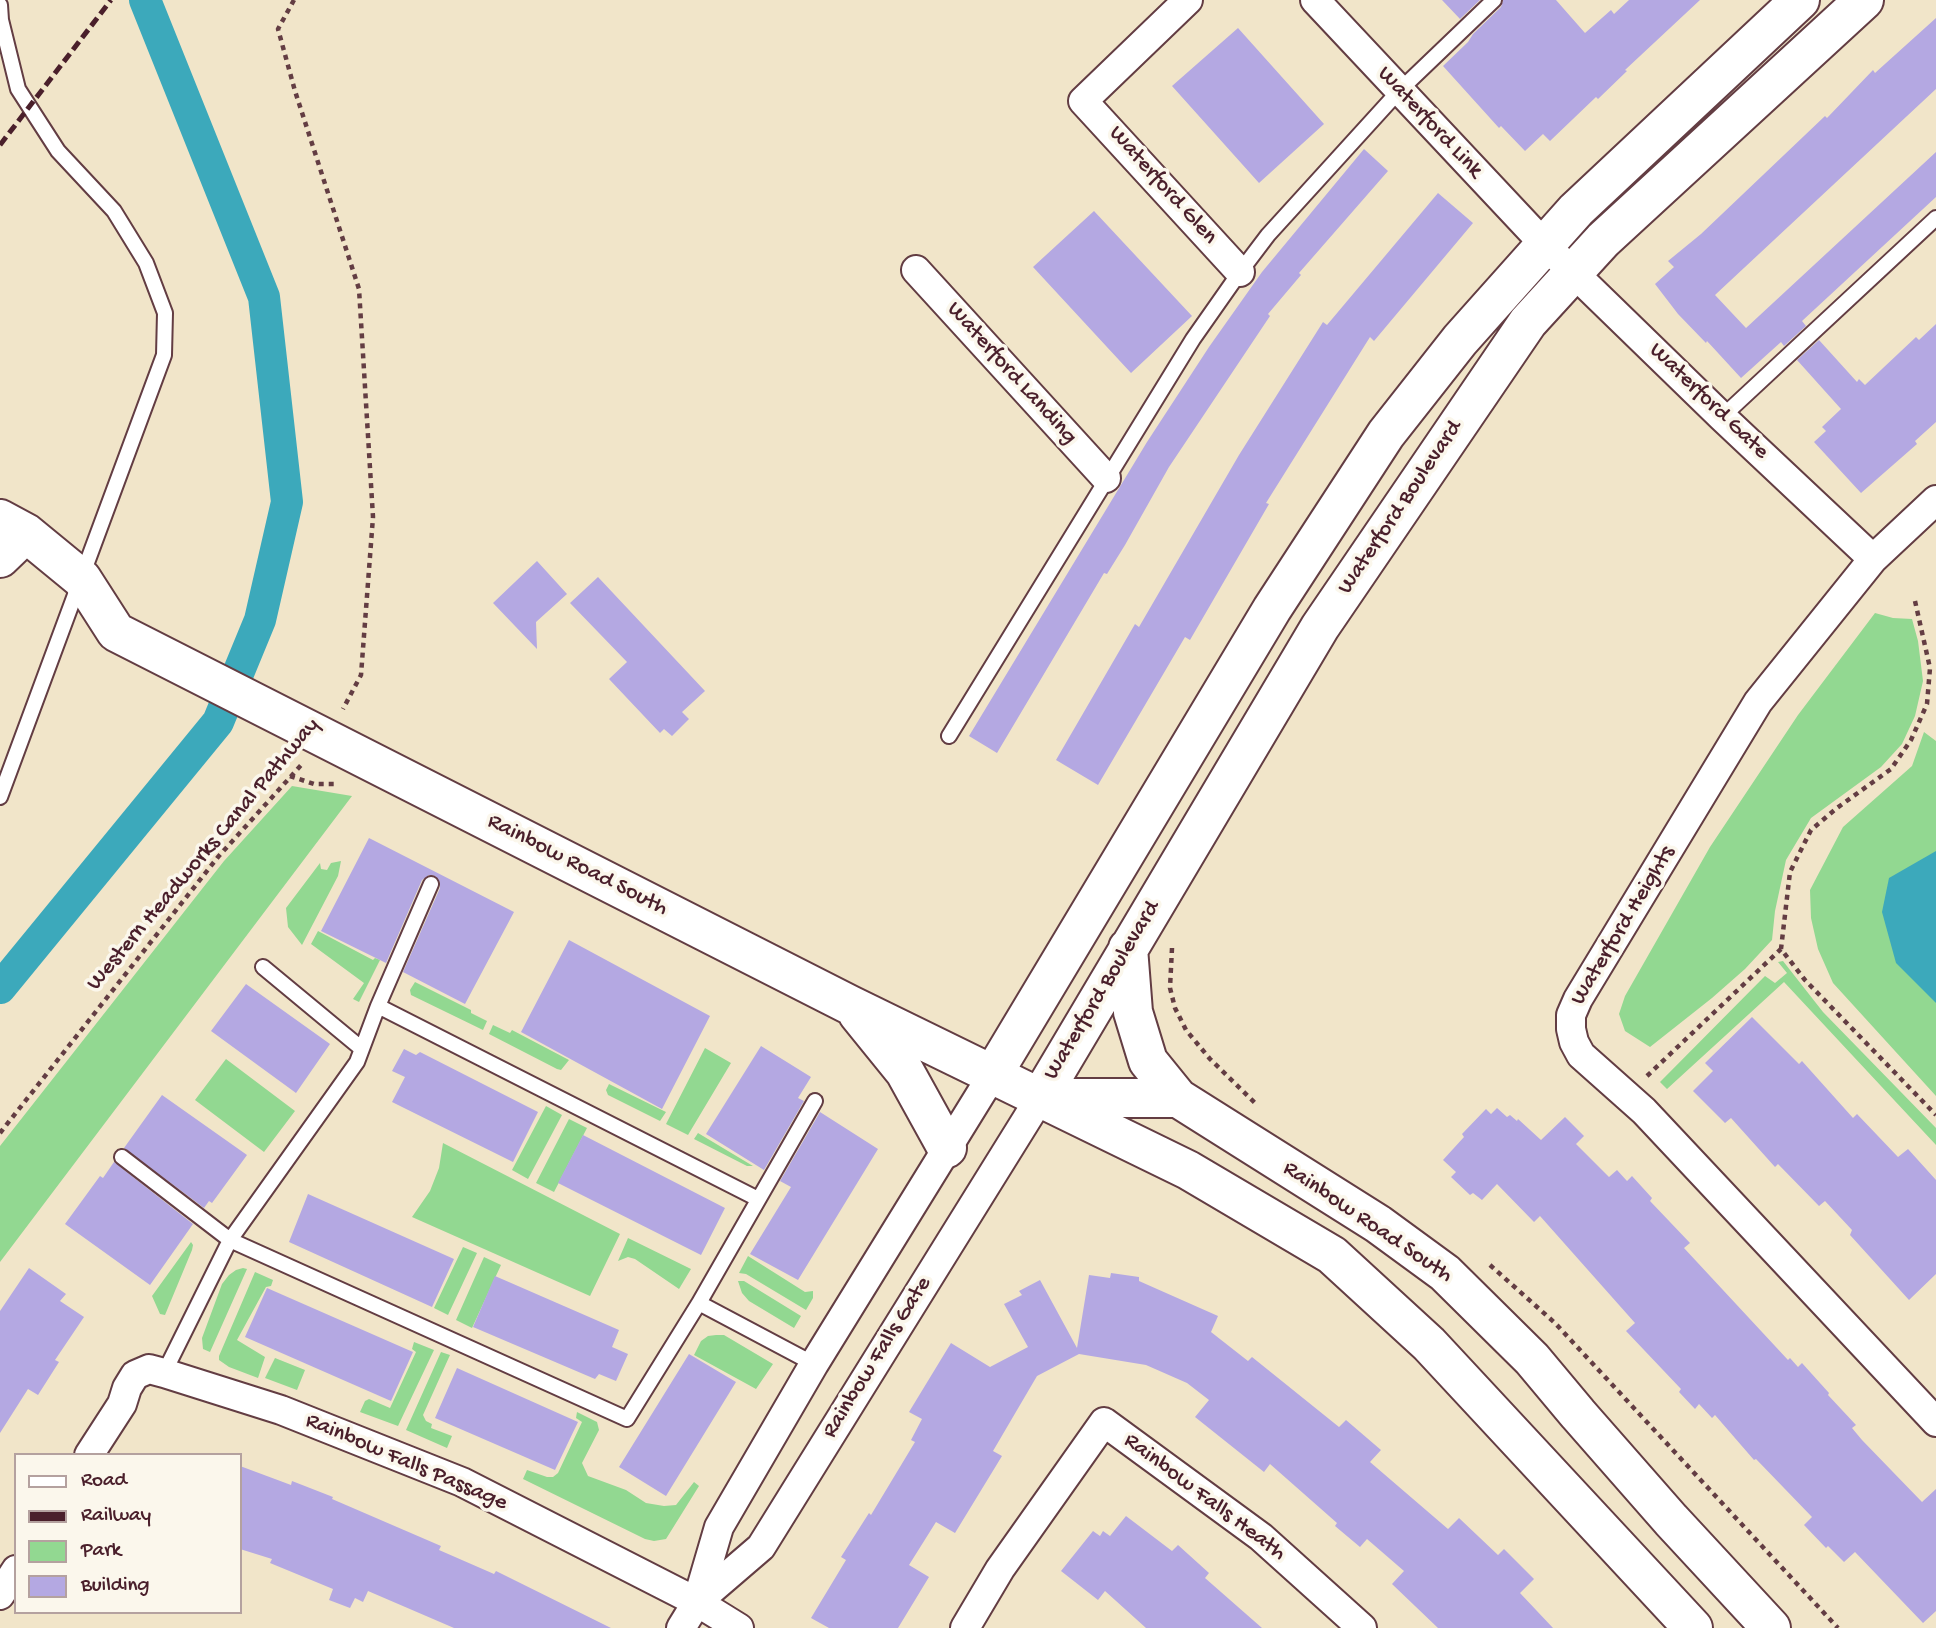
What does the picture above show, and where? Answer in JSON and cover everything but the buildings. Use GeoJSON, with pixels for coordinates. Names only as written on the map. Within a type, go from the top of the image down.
{"type":"FeatureCollection","features":[{"type":"Feature","properties":{"kind":"main road"},"geometry":{"type":"LineString","coordinates":[[993,1074],[1272,609],[1386,434],[1460,340],[1544,244],[1800,0]]}},
{"type":"Feature","properties":{"kind":"main road","name":"Waterford Boulevard"},"geometry":{"type":"LineString","coordinates":[[1040,1098],[1320,627],[1528,322],[1603,240],[1864,0]]}},
{"type":"Feature","properties":{"kind":"main road"},"geometry":{"type":"LineString","coordinates":[[9,536],[82,579]]}},
{"type":"Feature","properties":{"kind":"main road","name":"Rainbow Road South"},"geometry":{"type":"LineString","coordinates":[[82,579],[116,632],[850,1005],[1188,1170],[1332,1255],[1429,1344],[1693,1628]]}},
{"type":"Feature","properties":{"kind":"main road"},"geometry":{"type":"LineString","coordinates":[[1128,948],[1133,1012],[1148,1061],[1178,1098]]}},
{"type":"Feature","properties":{"kind":"main road"},"geometry":{"type":"LineString","coordinates":[[850,1005],[905,1072],[947,1148]]}},
{"type":"Feature","properties":{"kind":"main road","name":"Rainbow Road South"},"geometry":{"type":"LineString","coordinates":[[1040,1098],[1178,1098],[1378,1224],[1445,1273],[1532,1359],[1671,1520],[1771,1628]]}},
{"type":"Feature","properties":{"kind":"street","name":"Waterford Glen"},"geometry":{"type":"LineString","coordinates":[[1188,0],[1083,101],[1240,272]]}},
{"type":"Feature","properties":{"kind":"street","name":"Waterford Link"},"geometry":{"type":"LineString","coordinates":[[1315,0],[1544,244]]}},
{"type":"Feature","properties":{"kind":"street","name":"Waterford Gate"},"geometry":{"type":"LineString","coordinates":[[1544,244],[1873,559]]}},
{"type":"Feature","properties":{"kind":"street","name":"Waterford Landing"},"geometry":{"type":"LineString","coordinates":[[916,270],[1106,478]]}},
{"type":"Feature","properties":{"kind":"street","name":"Waterford Heights"},"geometry":{"type":"LineString","coordinates":[[1936,500],[1873,559],[1758,702],[1578,999],[1572,1015],[1571,1029],[1581,1055],[1644,1111],[1936,1422]]}},
{"type":"Feature","properties":{"kind":"street","name":"Rainbow Falls Gate"},"geometry":{"type":"LineString","coordinates":[[681,1628],[697,1602],[719,1527],[814,1364],[993,1074]]}},
{"type":"Feature","properties":{"kind":"street","name":"Rainbow Falls Gate"},"geometry":{"type":"LineString","coordinates":[[697,1602],[761,1547],[1040,1098]]}},
{"type":"Feature","properties":{"kind":"street","name":"Rainbow Falls Passage"},"geometry":{"type":"LineString","coordinates":[[90,1453],[122,1404],[135,1375],[149,1369],[164,1373],[281,1410],[462,1482],[697,1602],[739,1628]]}},
{"type":"Feature","properties":{"kind":"street","name":"Rainbow Falls Heath"},"geometry":{"type":"LineString","coordinates":[[965,1628],[1000,1569],[1104,1422],[1261,1537],[1363,1628]]}},
{"type":"Feature","properties":{"kind":"street"},"geometry":{"type":"LineString","coordinates":[[0,1595],[14,1573]]}},
{"type":"Feature","properties":{"kind":"lane"},"geometry":{"type":"LineString","coordinates":[[949,736],[1193,339],[1240,272],[1268,235],[1399,91],[1494,0]]}},
{"type":"Feature","properties":{"kind":"lane"},"geometry":{"type":"LineString","coordinates":[[0,5],[1,20],[18,89],[58,152],[114,211],[146,263],[165,313],[164,355],[0,797]]}},
{"type":"Feature","properties":{"kind":"lane"},"geometry":{"type":"LineString","coordinates":[[1722,417],[1936,218]]}},
{"type":"Feature","properties":{"kind":"lane"},"geometry":{"type":"LineString","coordinates":[[164,1373],[230,1240],[357,1062],[378,1006],[431,884]]}},
{"type":"Feature","properties":{"kind":"lane"},"geometry":{"type":"LineString","coordinates":[[264,967],[362,1049]]}},
{"type":"Feature","properties":{"kind":"lane"},"geometry":{"type":"LineString","coordinates":[[378,1006],[758,1199]]}},
{"type":"Feature","properties":{"kind":"lane"},"geometry":{"type":"LineString","coordinates":[[122,1157],[230,1240],[627,1419],[699,1303],[815,1101]]}},
{"type":"Feature","properties":{"kind":"lane"},"geometry":{"type":"LineString","coordinates":[[699,1303],[814,1364]]}},
{"type":"Feature","properties":{"kind":"path","name":"Western Headworks Canal Pathway"},"geometry":{"type":"LineString","coordinates":[[0,1133],[218,857],[290,776],[361,675],[373,517],[359,289],[295,91],[278,29],[294,0]]}},
{"type":"Feature","properties":{"kind":"path"},"geometry":{"type":"LineString","coordinates":[[1647,1076],[1781,948],[1790,872],[1811,830],[1891,769],[1911,740],[1927,704],[1930,668],[1915,601]]}},
{"type":"Feature","properties":{"kind":"path"},"geometry":{"type":"LineString","coordinates":[[290,776],[314,784],[346,784]]}},
{"type":"Feature","properties":{"kind":"path"},"geometry":{"type":"LineString","coordinates":[[1781,948],[1805,980],[1936,1115]]}},
{"type":"Feature","properties":{"kind":"green space"},"geometry":{"type":"Polygon","coordinates":[[[1875,613],[1912,619],[1918,641],[1923,681],[1915,716],[1902,744],[1881,767],[1811,818],[1786,860],[1772,940],[1712,998],[1650,1047],[1625,1031],[1619,1014],[1625,996],[1710,847],[1798,715],[1875,613]]]}},
{"type":"Feature","properties":{"kind":"green space"},"geometry":{"type":"Polygon","coordinates":[[[1924,732],[1936,741],[1936,1096],[1833,983],[1818,949],[1811,918],[1810,890],[1843,827],[1912,766],[1924,732]]]}},
{"type":"Feature","properties":{"kind":"green space"},"geometry":{"type":"Polygon","coordinates":[[[292,786],[352,796],[0,1262],[0,1146],[224,861],[292,786]]]}},
{"type":"Feature","properties":{"kind":"green space"},"geometry":{"type":"Polygon","coordinates":[[[341,861],[338,876],[302,945],[288,927],[286,908],[320,863],[321,869],[327,870],[331,863],[341,861]]]}},
{"type":"Feature","properties":{"kind":"green space"},"geometry":{"type":"Polygon","coordinates":[[[318,931],[373,960],[380,960],[359,1002],[353,999],[364,983],[311,944],[318,931]]]}},
{"type":"Feature","properties":{"kind":"green space"},"geometry":{"type":"Polygon","coordinates":[[[1783,961],[1823,1012],[1936,1128],[1936,1145],[1784,982],[1667,1089],[1660,1082],[1765,976],[1775,983],[1787,973],[1778,962],[1783,961]]]}},
{"type":"Feature","properties":{"kind":"green space"},"geometry":{"type":"Polygon","coordinates":[[[415,982],[487,1021],[483,1030],[411,995],[410,990],[415,982]]]}},
{"type":"Feature","properties":{"kind":"green space"},"geometry":{"type":"Polygon","coordinates":[[[493,1025],[510,1033],[512,1030],[569,1060],[561,1070],[557,1069],[489,1034],[493,1025]]]}},
{"type":"Feature","properties":{"kind":"green space"},"geometry":{"type":"Polygon","coordinates":[[[705,1048],[731,1063],[688,1135],[666,1124],[705,1048]]]}},
{"type":"Feature","properties":{"kind":"green space"},"geometry":{"type":"Polygon","coordinates":[[[226,1059],[295,1111],[264,1152],[195,1100],[226,1059]]]}},
{"type":"Feature","properties":{"kind":"green space"},"geometry":{"type":"Polygon","coordinates":[[[609,1084],[666,1112],[660,1121],[608,1095],[606,1090],[609,1084]]]}},
{"type":"Feature","properties":{"kind":"green space"},"geometry":{"type":"Polygon","coordinates":[[[546,1106],[562,1115],[528,1179],[512,1170],[546,1106]]]}},
{"type":"Feature","properties":{"kind":"green space"},"geometry":{"type":"Polygon","coordinates":[[[569,1119],[587,1128],[554,1192],[536,1183],[569,1119]]]}},
{"type":"Feature","properties":{"kind":"green space"},"geometry":{"type":"Polygon","coordinates":[[[698,1133],[753,1166],[747,1166],[694,1139],[698,1133]]]}},
{"type":"Feature","properties":{"kind":"green space"},"geometry":{"type":"Polygon","coordinates":[[[443,1143],[620,1234],[590,1296],[412,1217],[430,1191],[439,1168],[443,1143]]]}},
{"type":"Feature","properties":{"kind":"green space"},"geometry":{"type":"Polygon","coordinates":[[[628,1238],[691,1269],[679,1289],[635,1259],[628,1257],[618,1261],[628,1238]]]}},
{"type":"Feature","properties":{"kind":"green space"},"geometry":{"type":"Polygon","coordinates":[[[191,1242],[192,1250],[165,1315],[160,1314],[152,1296],[191,1242]]]}},
{"type":"Feature","properties":{"kind":"green space"},"geometry":{"type":"Polygon","coordinates":[[[463,1247],[477,1253],[448,1315],[434,1308],[463,1247]]]}},
{"type":"Feature","properties":{"kind":"green space"},"geometry":{"type":"Polygon","coordinates":[[[748,1256],[805,1292],[813,1291],[813,1298],[806,1310],[746,1274],[739,1273],[748,1256]]]}},
{"type":"Feature","properties":{"kind":"green space"},"geometry":{"type":"Polygon","coordinates":[[[484,1257],[501,1265],[472,1328],[456,1320],[484,1257]]]}},
{"type":"Feature","properties":{"kind":"green space"},"geometry":{"type":"Polygon","coordinates":[[[243,1268],[247,1269],[210,1352],[203,1349],[202,1338],[222,1284],[229,1275],[243,1268]]]}},
{"type":"Feature","properties":{"kind":"green space"},"geometry":{"type":"Polygon","coordinates":[[[255,1272],[273,1280],[271,1286],[266,1287],[237,1340],[265,1357],[258,1378],[229,1367],[219,1360],[255,1272]]]}},
{"type":"Feature","properties":{"kind":"green space"},"geometry":{"type":"Polygon","coordinates":[[[738,1281],[744,1281],[801,1316],[794,1328],[749,1301],[742,1293],[738,1281]]]}},
{"type":"Feature","properties":{"kind":"green space"},"geometry":{"type":"Polygon","coordinates":[[[724,1335],[773,1364],[756,1389],[694,1355],[701,1341],[708,1336],[724,1335]]]}},
{"type":"Feature","properties":{"kind":"green space"},"geometry":{"type":"Polygon","coordinates":[[[414,1342],[434,1350],[398,1426],[360,1412],[365,1401],[369,1399],[390,1408],[416,1352],[412,1349],[414,1342]]]}},
{"type":"Feature","properties":{"kind":"green space"},"geometry":{"type":"Polygon","coordinates":[[[441,1352],[450,1355],[423,1415],[426,1421],[432,1424],[431,1428],[452,1436],[447,1448],[406,1430],[441,1352]]]}},
{"type":"Feature","properties":{"kind":"green space"},"geometry":{"type":"Polygon","coordinates":[[[275,1358],[305,1370],[297,1390],[265,1378],[275,1358]]]}},
{"type":"Feature","properties":{"kind":"green space"},"geometry":{"type":"Polygon","coordinates":[[[577,1412],[597,1422],[599,1430],[582,1463],[588,1476],[626,1490],[646,1503],[664,1506],[676,1505],[694,1482],[699,1486],[666,1539],[645,1539],[523,1479],[527,1470],[547,1477],[558,1473],[582,1422],[576,1418],[577,1412]]]}},
{"type":"Feature","properties":{"kind":"water"},"geometry":{"type":"Polygon","coordinates":[[[1936,851],[1936,1003],[1896,963],[1882,912],[1889,878],[1936,851]]]}},
{"type":"Feature","properties":{"kind":"waterway"},"geometry":{"type":"LineString","coordinates":[[0,988],[218,722],[260,620],[287,502],[264,297],[145,0]]}},
{"type":"Feature","properties":{"kind":"railway"},"geometry":{"type":"LineString","coordinates":[[0,145],[111,0]]}}]}
